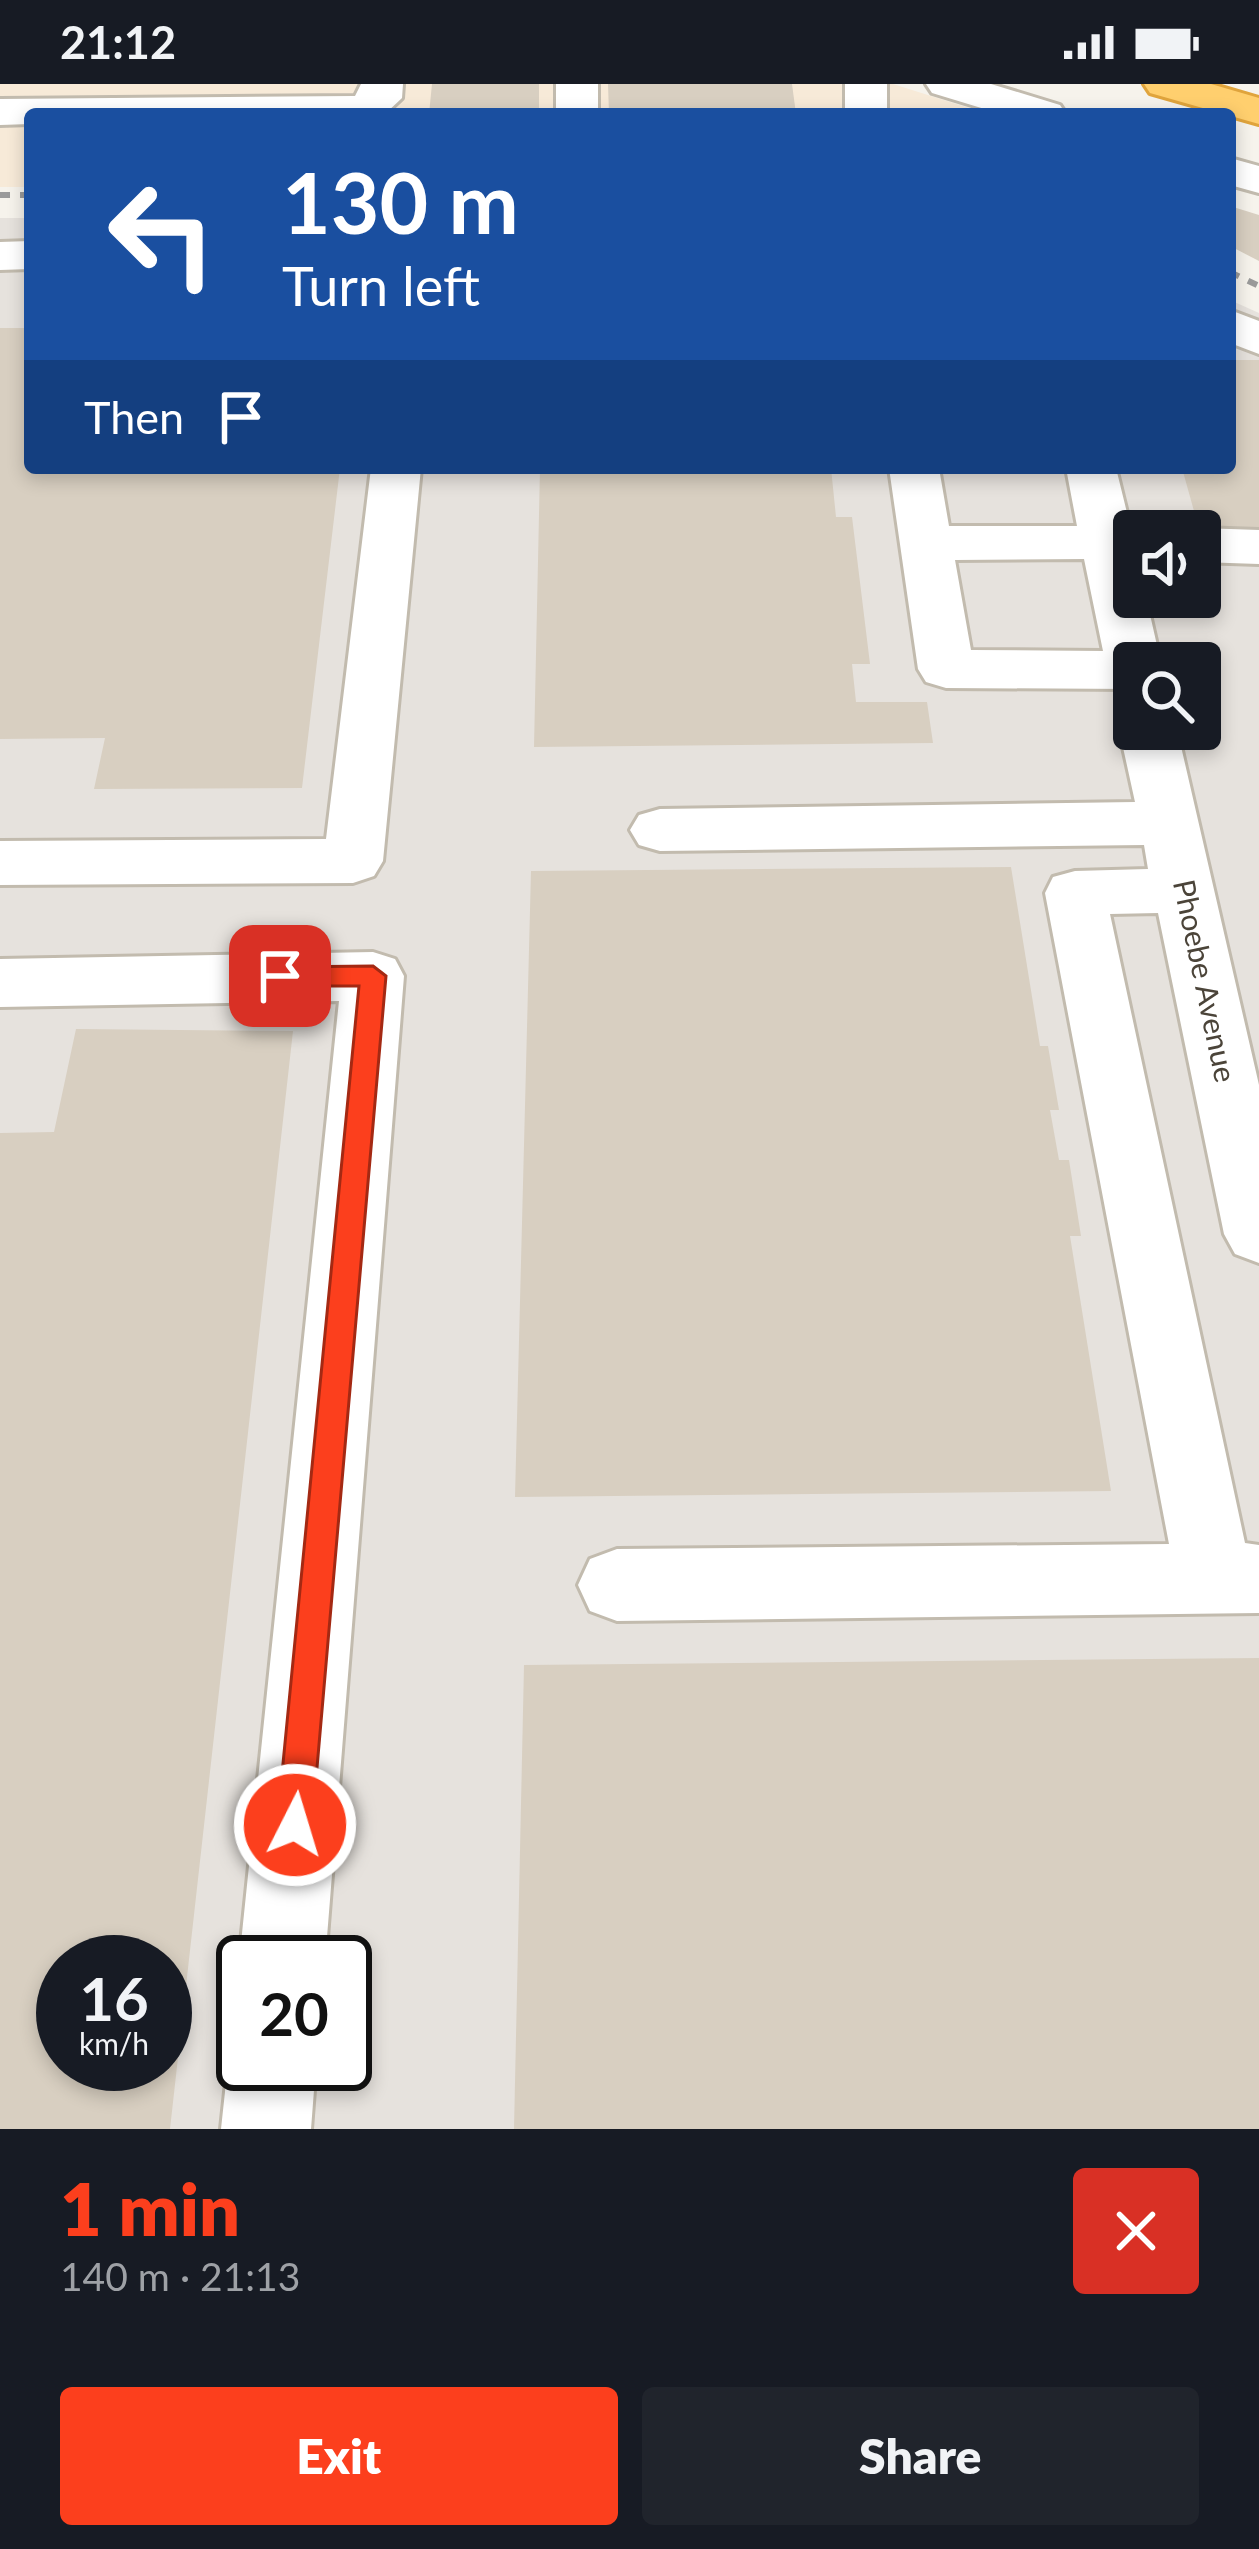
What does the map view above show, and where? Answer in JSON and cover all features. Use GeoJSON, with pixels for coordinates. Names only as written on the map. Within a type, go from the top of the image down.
{"type":"FeatureCollection","features":[{"type":"Feature","properties":{"kind":"highway"},"geometry":{"type":"LineString","coordinates":[[1166,84],[1259,111]]}},
{"type":"Feature","properties":{"kind":"street"},"geometry":{"type":"LineString","coordinates":[[366,108],[381,98],[382,84]]}},
{"type":"Feature","properties":{"kind":"street"},"geometry":{"type":"LineString","coordinates":[[947,84],[1015,108]]}},
{"type":"Feature","properties":{"kind":"street"},"geometry":{"type":"LineString","coordinates":[[0,863],[352,861],[395,474]]}},
{"type":"Feature","properties":{"kind":"street"},"geometry":{"type":"LineString","coordinates":[[915,474],[946,669],[1113,667]]}},
{"type":"Feature","properties":{"kind":"street"},"geometry":{"type":"LineString","coordinates":[[1092,474],[1113,525]]}},
{"type":"Feature","properties":{"kind":"street"},"geometry":{"type":"LineString","coordinates":[[926,543],[1113,542]]}},
{"type":"Feature","properties":{"kind":"street"},"geometry":{"type":"LineString","coordinates":[[1221,546],[1259,547]]}},
{"type":"Feature","properties":{"kind":"street","name":"Phoebe Avenue"},"geometry":{"type":"LineString","coordinates":[[1152,750],[1259,1234]]}},
{"type":"Feature","properties":{"kind":"street"},"geometry":{"type":"LineString","coordinates":[[660,830],[1168,823]]}},
{"type":"Feature","properties":{"kind":"street"},"geometry":{"type":"LineString","coordinates":[[617,1585],[1236,1579],[1060,824]]}},
{"type":"Feature","properties":{"kind":"street"},"geometry":{"type":"LineString","coordinates":[[1075,892],[1184,890]]}},
{"type":"Feature","properties":{"kind":"street"},"geometry":{"type":"LineString","coordinates":[[0,983],[373,976],[284,1935]]}},
{"type":"Feature","properties":{"kind":"street"},"geometry":{"type":"LineString","coordinates":[[266,2129],[270,2091]]}},
{"type":"Feature","properties":{"kind":"shaded area"},"geometry":{"type":"Polygon","coordinates":[[[0,84],[893,84],[969,108],[24,108],[24,187],[0,187],[0,84]]]}},
{"type":"Feature","properties":{"kind":"shaded area"},"geometry":{"type":"Polygon","coordinates":[[[0,218],[24,218],[24,474],[1236,474],[1236,303],[1259,313],[1259,2129],[0,2129],[0,218]]]}},
{"type":"Feature","properties":{"kind":"building"},"geometry":{"type":"Polygon","coordinates":[[[432,84],[539,84],[539,108],[430,108],[432,84]]]}},
{"type":"Feature","properties":{"kind":"building"},"geometry":{"type":"Polygon","coordinates":[[[608,84],[792,84],[795,108],[609,108],[608,84]]]}},
{"type":"Feature","properties":{"kind":"building"},"geometry":{"type":"Polygon","coordinates":[[[1236,208],[1259,215],[1259,261],[1236,249],[1236,208]]]}},
{"type":"Feature","properties":{"kind":"building"},"geometry":{"type":"Polygon","coordinates":[[[0,328],[24,328],[24,474],[339,474],[302,788],[94,789],[105,738],[0,739],[0,328]]]}},
{"type":"Feature","properties":{"kind":"building"},"geometry":{"type":"Polygon","coordinates":[[[1236,360],[1259,360],[1259,528],[1221,529],[1221,510],[1194,510],[1184,474],[1236,474],[1236,360]]]}},
{"type":"Feature","properties":{"kind":"building"},"geometry":{"type":"Polygon","coordinates":[[[540,474],[832,474],[836,517],[852,517],[870,664],[852,664],[856,702],[927,702],[933,743],[534,747],[540,474]]]}},
{"type":"Feature","properties":{"kind":"building"},"geometry":{"type":"Polygon","coordinates":[[[1011,867],[1040,1046],[1048,1046],[1059,1110],[1050,1110],[1059,1160],[1069,1160],[1081,1236],[1070,1236],[1111,1491],[515,1497],[531,871],[1011,867]]]}},
{"type":"Feature","properties":{"kind":"building"},"geometry":{"type":"Polygon","coordinates":[[[76,1029],[293,1031],[192,1935],[36,1935],[36,2091],[174,2091],[170,2129],[0,2129],[0,1133],[54,1132],[76,1029]]]}},
{"type":"Feature","properties":{"kind":"building"},"geometry":{"type":"Polygon","coordinates":[[[1259,1658],[1259,2129],[514,2129],[524,1665],[1259,1658]]]}},
{"type":"Feature","properties":{"kind":"railway"},"geometry":{"type":"LineString","coordinates":[[0,195],[24,195]]}},
{"type":"Feature","properties":{"kind":"railway"},"geometry":{"type":"LineString","coordinates":[[1236,275],[1259,286]]}},
{"type":"Feature","properties":{"kind":"route"},"geometry":{"type":"LineString","coordinates":[[280,976],[373,976],[295,1825]]}}]}
